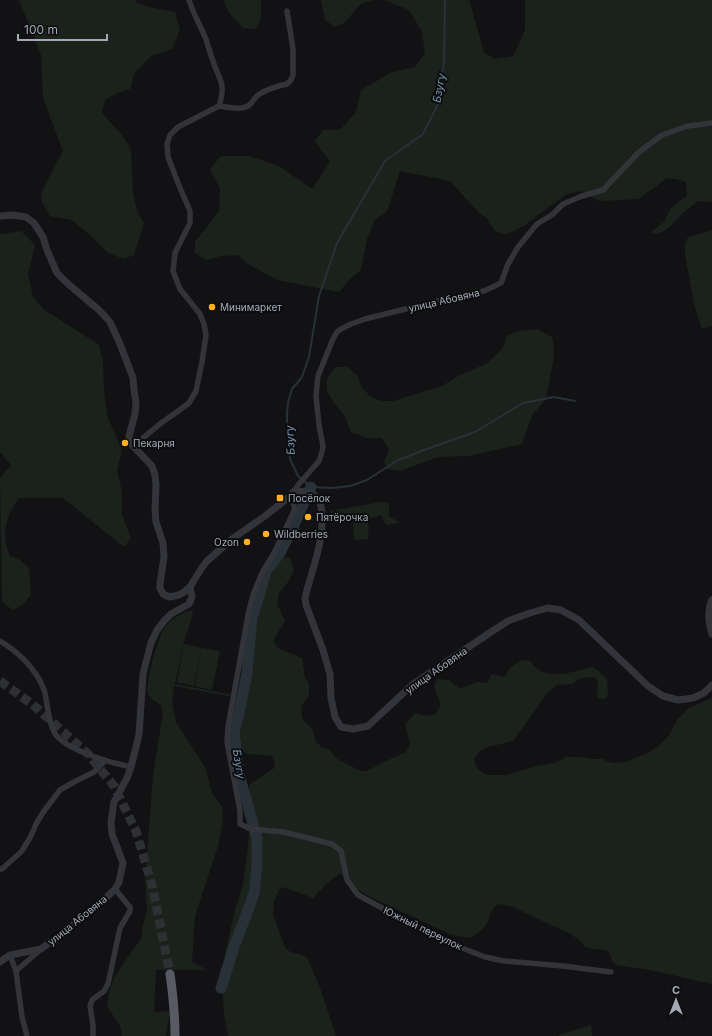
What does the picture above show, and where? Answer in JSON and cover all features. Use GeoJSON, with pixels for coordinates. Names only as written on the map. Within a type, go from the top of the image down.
{"type":"FeatureCollection","features":[{"type":"Feature","properties":{"kind":"highway"},"geometry":{"type":"LineString","coordinates":[[170,974],[175,1020],[175,1036]]}},
{"type":"Feature","properties":{"kind":"street"},"geometry":{"type":"LineString","coordinates":[[189,0],[193,13],[205,36],[212,59],[222,81],[223,88],[219,106]]}},
{"type":"Feature","properties":{"kind":"street"},"geometry":{"type":"LineString","coordinates":[[133,446],[189,403],[196,391],[206,335],[200,314],[180,288],[173,271],[175,253],[190,223],[190,211],[168,158],[167,144],[170,135],[178,127],[219,106],[241,108],[247,106],[252,103],[257,96],[270,88],[287,84],[291,80],[293,75],[293,49],[287,11]]}},
{"type":"Feature","properties":{"kind":"street","name":"улица Абовяна"},"geometry":{"type":"LineString","coordinates":[[0,962],[10,955],[41,949],[82,918],[115,889],[119,882],[123,863],[112,834],[111,822],[114,802],[127,778],[138,735],[143,674],[151,643],[157,630],[164,621],[171,614],[191,602],[192,597],[190,587],[207,561],[232,539],[288,498],[319,461],[323,446],[316,396],[318,376],[337,332],[351,324],[365,319],[484,291],[501,283],[508,264],[518,246],[537,224],[552,215],[563,204],[582,196],[603,190],[639,152],[662,135],[688,126],[712,123]]}},
{"type":"Feature","properties":{"kind":"street"},"geometry":{"type":"LineString","coordinates":[[0,216],[13,215],[26,217],[34,223],[43,237],[57,272],[110,322],[133,378],[136,402],[130,441],[152,466],[155,475],[156,522],[163,543],[164,557],[160,578],[160,588],[163,594],[169,597],[180,595],[190,587]]}},
{"type":"Feature","properties":{"kind":"street","name":"улица Абовяна"},"geometry":{"type":"LineString","coordinates":[[294,491],[309,493],[320,500],[322,519],[321,536],[305,598],[306,605],[325,656],[330,674],[331,698],[335,717],[341,726],[353,729],[368,726],[412,685],[494,630],[508,621],[548,608],[561,610],[579,620],[648,686],[663,696],[678,700],[693,698],[704,693],[712,686]]}},
{"type":"Feature","properties":{"kind":"street","name":"Южный переулок"},"geometry":{"type":"LineString","coordinates":[[288,498],[294,503],[295,509],[253,595],[228,727],[227,742],[240,811],[240,824],[251,830],[284,832],[332,844],[341,851],[346,880],[358,895],[404,920],[462,948],[485,957],[504,962],[562,966],[611,972]]}},
{"type":"Feature","properties":{"kind":"street"},"geometry":{"type":"LineString","coordinates":[[712,600],[709,605],[712,634]]}},
{"type":"Feature","properties":{"kind":"street"},"geometry":{"type":"LineString","coordinates":[[0,641],[12,648],[28,663],[37,676],[44,689],[52,726],[61,740],[75,749],[105,761],[131,766]]}},
{"type":"Feature","properties":{"kind":"street"},"geometry":{"type":"LineString","coordinates":[[0,869],[2,870],[22,852],[36,824],[60,790],[94,772],[105,761]]}},
{"type":"Feature","properties":{"kind":"street"},"geometry":{"type":"LineString","coordinates":[[93,1036],[90,1006],[92,1000],[104,991],[108,984],[120,928],[130,911],[130,907],[115,889]]}},
{"type":"Feature","properties":{"kind":"street"},"geometry":{"type":"LineString","coordinates":[[16,970],[41,949]]}},
{"type":"Feature","properties":{"kind":"street"},"geometry":{"type":"LineString","coordinates":[[10,955],[16,970],[22,1017],[27,1036]]}},
{"type":"Feature","properties":{"kind":"shaded area"},"geometry":{"type":"Polygon","coordinates":[[[18,0],[135,0],[136,2],[149,7],[175,12],[180,30],[172,49],[151,56],[134,74],[130,89],[117,93],[105,100],[102,113],[121,134],[131,149],[133,192],[137,211],[144,223],[134,255],[124,259],[108,253],[72,220],[50,216],[42,202],[41,193],[63,151],[43,98],[41,55],[18,0]]]}},
{"type":"Feature","properties":{"kind":"shaded area"},"geometry":{"type":"Polygon","coordinates":[[[223,0],[261,0],[261,18],[256,29],[243,28],[229,13],[223,0]]]}},
{"type":"Feature","properties":{"kind":"shaded area"},"geometry":{"type":"Polygon","coordinates":[[[321,0],[373,0],[361,4],[344,23],[335,27],[325,20],[321,0]]]}},
{"type":"Feature","properties":{"kind":"shaded area"},"geometry":{"type":"Polygon","coordinates":[[[384,0],[469,0],[484,52],[494,59],[513,56],[525,30],[525,0],[712,0],[712,203],[698,201],[666,230],[653,234],[652,231],[664,222],[670,209],[687,195],[686,182],[667,178],[639,199],[599,201],[582,191],[567,194],[524,226],[505,235],[494,230],[487,218],[479,213],[450,181],[400,171],[387,212],[375,219],[367,239],[361,270],[349,280],[339,292],[277,280],[248,264],[237,255],[221,256],[206,260],[195,253],[195,242],[219,211],[220,189],[210,169],[221,156],[249,156],[279,166],[312,189],[330,162],[315,141],[323,130],[341,129],[356,112],[361,90],[392,72],[415,67],[425,53],[422,32],[409,10],[384,0]]]}},
{"type":"Feature","properties":{"kind":"shaded area"},"geometry":{"type":"Polygon","coordinates":[[[712,230],[712,325],[702,329],[694,304],[685,255],[685,244],[688,237],[712,230]]]}},
{"type":"Feature","properties":{"kind":"shaded area"},"geometry":{"type":"Polygon","coordinates":[[[21,231],[35,245],[28,274],[33,297],[44,310],[99,345],[103,362],[104,391],[108,418],[122,450],[117,471],[122,492],[122,515],[131,538],[124,547],[63,498],[19,498],[11,510],[6,523],[6,542],[10,556],[20,560],[29,568],[31,595],[22,605],[13,610],[2,602],[0,478],[11,465],[0,452],[0,234],[21,231]]]}},
{"type":"Feature","properties":{"kind":"shaded area"},"geometry":{"type":"Polygon","coordinates":[[[537,329],[552,337],[554,349],[553,363],[546,399],[532,415],[522,444],[469,456],[438,457],[400,471],[387,469],[384,462],[389,450],[382,438],[367,438],[351,432],[344,415],[334,403],[327,391],[327,379],[335,367],[347,367],[357,375],[362,388],[370,396],[381,401],[393,401],[442,386],[460,375],[486,364],[502,349],[507,336],[519,331],[537,329]]]}},
{"type":"Feature","properties":{"kind":"shaded area"},"geometry":{"type":"Polygon","coordinates":[[[381,502],[389,503],[389,516],[399,523],[386,525],[381,515],[369,519],[368,539],[354,540],[353,520],[332,516],[330,511],[381,502]]]}},
{"type":"Feature","properties":{"kind":"shaded area"},"geometry":{"type":"Polygon","coordinates":[[[275,557],[290,558],[294,571],[288,582],[279,593],[277,604],[285,621],[273,642],[280,649],[302,658],[305,678],[309,684],[309,695],[301,707],[302,718],[313,730],[316,742],[323,748],[330,750],[337,759],[361,771],[367,771],[406,752],[410,745],[405,725],[415,713],[427,716],[435,714],[441,705],[434,686],[437,679],[449,680],[460,689],[477,682],[488,683],[491,674],[504,677],[511,667],[521,660],[530,661],[539,670],[552,674],[573,672],[593,667],[607,679],[607,698],[598,698],[598,681],[594,677],[581,678],[572,684],[557,685],[548,692],[514,740],[490,746],[479,752],[474,760],[477,768],[487,775],[507,775],[532,767],[555,763],[566,757],[602,759],[612,763],[625,762],[658,747],[669,735],[677,720],[689,708],[712,697],[712,984],[650,970],[616,965],[612,961],[610,953],[606,950],[585,947],[579,940],[569,933],[513,907],[498,904],[493,908],[486,926],[471,938],[452,935],[368,896],[357,889],[340,873],[327,883],[313,898],[283,887],[279,890],[274,902],[273,914],[285,948],[292,953],[307,957],[319,985],[336,1036],[228,1036],[224,1013],[222,984],[224,959],[235,909],[243,885],[249,838],[247,793],[250,784],[273,769],[275,763],[272,756],[247,754],[239,749],[236,736],[239,698],[174,686],[172,702],[176,722],[206,769],[212,793],[222,807],[223,820],[218,846],[195,916],[192,962],[207,970],[156,970],[154,1012],[170,1011],[166,1036],[122,1036],[120,1026],[107,1006],[109,992],[114,978],[141,939],[147,910],[145,882],[153,776],[163,712],[161,706],[150,697],[148,693],[148,680],[156,649],[162,632],[170,621],[191,610],[193,613],[184,642],[175,684],[239,696],[254,600],[263,574],[275,557]]]}},
{"type":"Feature","properties":{"kind":"shaded area"},"geometry":{"type":"Polygon","coordinates":[[[184,644],[202,648],[194,686],[177,682],[184,644]]]}},
{"type":"Feature","properties":{"kind":"shaded area"},"geometry":{"type":"Polygon","coordinates":[[[202,648],[220,651],[212,690],[195,686],[202,648]]]}},
{"type":"Feature","properties":{"kind":"shaded area"},"geometry":{"type":"Polygon","coordinates":[[[591,1025],[592,1036],[558,1036],[562,1034],[591,1025]]]}},
{"type":"Feature","properties":{"kind":"waterway","name":"Бзугу"},"geometry":{"type":"LineString","coordinates":[[445,0],[444,61],[438,104],[423,134],[385,161],[337,243],[319,296],[309,357],[302,377],[292,389],[288,403],[287,432],[290,459],[298,476],[311,487],[332,488],[350,486],[367,480],[398,460],[475,432],[523,403],[554,397],[575,401]]}},
{"type":"Feature","properties":{"kind":"waterway","name":"Бзугу"},"geometry":{"type":"LineString","coordinates":[[221,988],[234,947],[254,894],[257,865],[257,838],[239,774],[234,732],[247,673],[252,617],[266,571],[280,553],[311,487]]}},
{"type":"Feature","properties":{"kind":"tunnel"},"geometry":{"type":"LineString","coordinates":[[0,681],[32,704],[88,754],[114,786],[136,831],[152,885],[170,974]]}},
{"type":"Feature","properties":{"kind":"place","name":"Минимаркет"},"geometry":{"type":"Point","coordinates":[212,307]}},
{"type":"Feature","properties":{"kind":"place","name":"Пекарня"},"geometry":{"type":"Point","coordinates":[125,443]}},
{"type":"Feature","properties":{"kind":"place","name":"Посёлок"},"geometry":{"type":"Point","coordinates":[280,498]}},
{"type":"Feature","properties":{"kind":"place","name":"Пятёрочка"},"geometry":{"type":"Point","coordinates":[308,517]}},
{"type":"Feature","properties":{"kind":"place","name":"Wildberries"},"geometry":{"type":"Point","coordinates":[266,534]}},
{"type":"Feature","properties":{"kind":"place","name":"Ozon"},"geometry":{"type":"Point","coordinates":[247,542]}}]}
